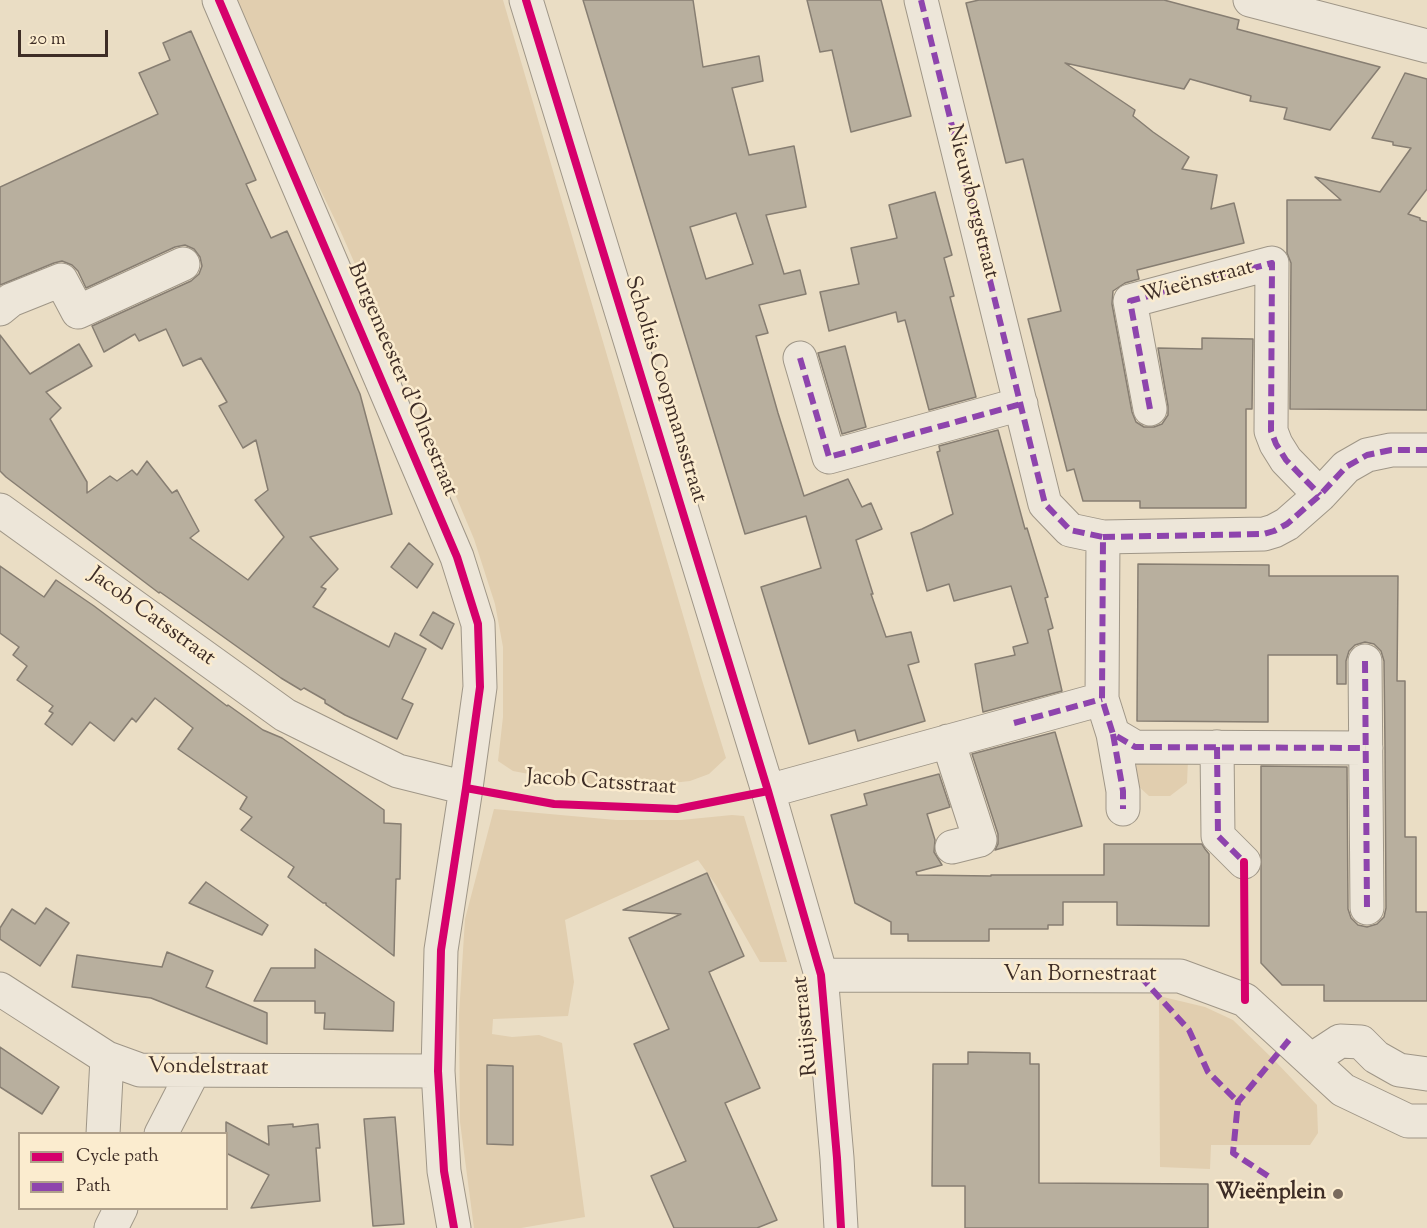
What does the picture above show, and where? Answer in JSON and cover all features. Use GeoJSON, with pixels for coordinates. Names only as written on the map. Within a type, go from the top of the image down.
{"type":"FeatureCollection","features":[{"type":"Feature","properties":{"kind":"street","name":"Burgemeester d'Olnestraat"},"geometry":{"type":"LineString","coordinates":[[219,0],[457,557],[478,624],[480,687],[441,950],[438,1071],[444,1171],[454,1228]]}},
{"type":"Feature","properties":{"kind":"street","name":"Scholtis Coopmansstraat"},"geometry":{"type":"LineString","coordinates":[[526,0],[768,791]]}},
{"type":"Feature","properties":{"kind":"street","name":"Nieuwborgstraat"},"geometry":{"type":"LineString","coordinates":[[921,0],[1045,504],[1070,530],[1103,537]]}},
{"type":"Feature","properties":{"kind":"street"},"geometry":{"type":"LineString","coordinates":[[1250,0],[1427,46]]}},
{"type":"Feature","properties":{"kind":"street","name":"Wieënstraat"},"geometry":{"type":"LineString","coordinates":[[1150,409],[1130,301],[1272,263],[1271,431],[1286,460],[1320,495]]}},
{"type":"Feature","properties":{"kind":"street"},"geometry":{"type":"LineString","coordinates":[[0,309],[11,300],[61,280],[78,312],[183,264]]}},
{"type":"Feature","properties":{"kind":"street"},"geometry":{"type":"LineString","coordinates":[[800,358],[829,457],[1021,405]]}},
{"type":"Feature","properties":{"kind":"street"},"geometry":{"type":"LineString","coordinates":[[1123,808],[1123,791],[1113,734],[1102,699],[1103,537],[1264,534],[1287,524],[1320,495],[1346,467],[1367,455],[1391,450],[1427,450]]}},
{"type":"Feature","properties":{"kind":"street","name":"Jacob Catsstraat"},"geometry":{"type":"LineString","coordinates":[[0,510],[285,715],[398,771],[466,788]]}},
{"type":"Feature","properties":{"kind":"street"},"geometry":{"type":"LineString","coordinates":[[1365,662],[1367,908]]}},
{"type":"Feature","properties":{"kind":"street"},"geometry":{"type":"LineString","coordinates":[[768,791],[1102,699]]}},
{"type":"Feature","properties":{"kind":"street"},"geometry":{"type":"LineString","coordinates":[[1113,734],[1135,747],[1366,748]]}},
{"type":"Feature","properties":{"kind":"street"},"geometry":{"type":"LineString","coordinates":[[948,741],[980,840],[952,847]]}},
{"type":"Feature","properties":{"kind":"street"},"geometry":{"type":"LineString","coordinates":[[1217,747],[1218,836],[1244,862]]}},
{"type":"Feature","properties":{"kind":"street","name":"Ruijsstraat"},"geometry":{"type":"LineString","coordinates":[[768,791],[821,975],[841,1228]]}},
{"type":"Feature","properties":{"kind":"street","name":"Van Bornestraat"},"geometry":{"type":"LineString","coordinates":[[821,975],[1180,976],[1245,1000],[1343,1090],[1408,1121],[1427,1121]]}},
{"type":"Feature","properties":{"kind":"street","name":"Vondelstraat"},"geometry":{"type":"LineString","coordinates":[[0,989],[107,1058],[140,1070],[438,1071]]}},
{"type":"Feature","properties":{"kind":"street"},"geometry":{"type":"LineString","coordinates":[[1311,1060],[1340,1041],[1361,1042],[1376,1057],[1399,1070],[1427,1074]]}},
{"type":"Feature","properties":{"kind":"street"},"geometry":{"type":"LineString","coordinates":[[103,1132],[107,1058]]}},
{"type":"Feature","properties":{"kind":"street"},"geometry":{"type":"LineString","coordinates":[[162,1132],[194,1070]]}},
{"type":"Feature","properties":{"kind":"street"},"geometry":{"type":"LineString","coordinates":[[98,1228],[99,1210]]}},
{"type":"Feature","properties":{"kind":"street"},"geometry":{"type":"LineString","coordinates":[[111,1228],[120,1210]]}},
{"type":"Feature","properties":{"kind":"shaded area"},"geometry":{"type":"Polygon","coordinates":[[[231,0],[503,0],[726,758],[709,774],[690,781],[636,787],[593,786],[513,771],[498,761],[503,717],[503,647],[495,604],[474,539],[340,230],[231,0]]]}},
{"type":"Feature","properties":{"kind":"shaded area"},"geometry":{"type":"Polygon","coordinates":[[[1188,760],[1187,783],[1170,796],[1149,796],[1137,785],[1136,762],[1188,760]]]}},
{"type":"Feature","properties":{"kind":"shaded area"},"geometry":{"type":"Polygon","coordinates":[[[494,809],[616,820],[681,820],[744,816],[787,962],[760,962],[716,885],[698,860],[565,920],[574,982],[568,1016],[493,1019],[492,1034],[512,1037],[539,1035],[562,1043],[585,1217],[521,1228],[474,1228],[460,1122],[459,1015],[465,919],[494,809]]]}},
{"type":"Feature","properties":{"kind":"shaded area"},"geometry":{"type":"Polygon","coordinates":[[[1159,996],[1205,1007],[1233,1020],[1274,1060],[1317,1105],[1318,1133],[1310,1145],[1211,1145],[1210,1169],[1160,1167],[1159,996]]]}},
{"type":"Feature","properties":{"kind":"building"},"geometry":{"type":"Polygon","coordinates":[[[583,0],[693,0],[703,67],[759,56],[763,81],[732,88],[749,155],[794,146],[806,207],[766,215],[784,274],[800,270],[806,294],[759,305],[768,333],[756,336],[804,496],[848,479],[862,507],[871,503],[882,529],[856,540],[886,637],[911,632],[919,662],[908,665],[925,721],[858,741],[855,730],[809,744],[761,587],[821,568],[806,516],[745,534],[583,0]],[[736,213],[690,227],[706,279],[753,264],[736,213]]]}},
{"type":"Feature","properties":{"kind":"building"},"geometry":{"type":"Polygon","coordinates":[[[807,0],[881,0],[911,116],[851,132],[832,50],[820,52],[807,0]]]}},
{"type":"Feature","properties":{"kind":"building"},"geometry":{"type":"Polygon","coordinates":[[[979,0],[1164,0],[1239,20],[1237,29],[1380,67],[1330,130],[1284,119],[1287,108],[1250,101],[1251,96],[1190,79],[1184,89],[1065,63],[1135,110],[1133,116],[1189,157],[1182,169],[1217,175],[1211,209],[1234,203],[1244,243],[1137,270],[1139,279],[1125,283],[1113,291],[1112,304],[1132,412],[1136,422],[1144,427],[1162,424],[1168,415],[1158,348],[1202,349],[1202,338],[1253,339],[1252,409],[1246,409],[1246,508],[1140,508],[1140,501],[1083,501],[1074,469],[1067,471],[1028,319],[1061,311],[1023,159],[1006,163],[966,3],[979,0]]]}},
{"type":"Feature","properties":{"kind":"building"},"geometry":{"type":"Polygon","coordinates":[[[191,31],[256,180],[246,184],[271,238],[287,231],[360,394],[392,514],[310,537],[338,569],[321,587],[326,589],[313,607],[389,647],[395,633],[426,649],[402,699],[413,704],[397,739],[345,715],[325,703],[325,700],[281,678],[159,593],[0,471],[0,335],[30,374],[79,344],[92,366],[46,392],[61,408],[50,419],[87,482],[87,493],[110,476],[117,481],[132,470],[137,475],[147,461],[172,493],[177,490],[199,531],[190,538],[248,580],[284,537],[255,500],[268,490],[256,440],[243,448],[219,406],[227,402],[201,358],[183,366],[166,329],[139,341],[135,334],[104,352],[92,326],[191,281],[199,274],[202,266],[200,257],[194,249],[185,245],[175,247],[86,288],[78,271],[72,265],[62,261],[0,285],[0,187],[158,114],[139,73],[170,60],[163,43],[191,31]]]}},
{"type":"Feature","properties":{"kind":"building"},"geometry":{"type":"Polygon","coordinates":[[[1405,73],[1427,79],[1427,189],[1408,214],[1427,222],[1427,410],[1290,409],[1291,263],[1287,253],[1287,200],[1341,200],[1315,177],[1380,192],[1411,148],[1372,138],[1405,73]]]}},
{"type":"Feature","properties":{"kind":"building"},"geometry":{"type":"Polygon","coordinates":[[[935,192],[952,255],[944,258],[954,296],[950,297],[976,397],[929,410],[905,320],[898,322],[896,312],[829,331],[820,292],[859,284],[851,248],[897,238],[889,205],[935,192]]]}},
{"type":"Feature","properties":{"kind":"building"},"geometry":{"type":"Polygon","coordinates":[[[845,346],[866,427],[842,434],[818,353],[845,346]]]}},
{"type":"Feature","properties":{"kind":"building"},"geometry":{"type":"Polygon","coordinates":[[[998,430],[1025,529],[1027,528],[1048,597],[1045,598],[1053,628],[1048,630],[1062,691],[983,712],[975,664],[1015,655],[1013,647],[1028,643],[1011,586],[954,601],[949,584],[927,591],[911,533],[953,514],[937,452],[940,451],[939,446],[998,430]]]}},
{"type":"Feature","properties":{"kind":"building"},"geometry":{"type":"Polygon","coordinates":[[[409,543],[433,564],[417,588],[391,567],[409,543]]]}},
{"type":"Feature","properties":{"kind":"building"},"geometry":{"type":"Polygon","coordinates":[[[1138,564],[1269,565],[1269,576],[1398,576],[1397,681],[1405,681],[1405,837],[1416,837],[1416,912],[1427,912],[1427,1001],[1324,1001],[1324,985],[1282,985],[1261,963],[1261,766],[1347,767],[1348,909],[1351,918],[1358,925],[1367,927],[1377,924],[1384,917],[1386,908],[1385,747],[1384,661],[1381,651],[1374,644],[1365,642],[1355,645],[1349,651],[1346,661],[1346,684],[1337,684],[1337,655],[1268,655],[1268,722],[1137,721],[1138,564]]]}},
{"type":"Feature","properties":{"kind":"building"},"geometry":{"type":"Polygon","coordinates":[[[0,566],[44,597],[56,580],[227,706],[263,730],[282,738],[384,810],[384,823],[401,824],[400,879],[396,879],[394,956],[326,903],[288,877],[294,867],[241,830],[252,817],[240,809],[247,797],[178,749],[193,728],[155,698],[136,722],[132,718],[114,741],[90,722],[72,745],[45,724],[53,713],[49,711],[53,706],[17,680],[27,666],[13,655],[19,647],[0,633],[0,566]]]}},
{"type":"Feature","properties":{"kind":"building"},"geometry":{"type":"Polygon","coordinates":[[[433,612],[454,624],[442,649],[420,635],[433,612]]]}},
{"type":"Feature","properties":{"kind":"building"},"geometry":{"type":"Polygon","coordinates":[[[1055,732],[1082,826],[995,850],[998,844],[998,834],[972,754],[1055,732]]]}},
{"type":"Feature","properties":{"kind":"building"},"geometry":{"type":"Polygon","coordinates":[[[939,774],[950,807],[927,814],[935,840],[934,852],[942,865],[916,872],[917,875],[1104,875],[1104,844],[1202,844],[1209,854],[1209,926],[1117,925],[1117,902],[1063,902],[1063,925],[1048,925],[1048,929],[989,929],[989,941],[908,941],[908,934],[891,934],[891,922],[855,903],[831,815],[867,805],[864,794],[939,774]]]}},
{"type":"Feature","properties":{"kind":"building"},"geometry":{"type":"Polygon","coordinates":[[[707,873],[744,956],[709,972],[760,1088],[725,1103],[777,1220],[757,1228],[674,1228],[651,1176],[686,1161],[634,1044],[669,1029],[629,938],[681,914],[623,910],[707,873]]]}},
{"type":"Feature","properties":{"kind":"building"},"geometry":{"type":"Polygon","coordinates":[[[206,882],[268,925],[262,935],[189,903],[206,882]]]}},
{"type":"Feature","properties":{"kind":"building"},"geometry":{"type":"Polygon","coordinates":[[[46,908],[69,923],[40,966],[0,939],[0,928],[12,909],[35,924],[46,908]]]}},
{"type":"Feature","properties":{"kind":"building"},"geometry":{"type":"Polygon","coordinates":[[[315,949],[394,1002],[393,1031],[324,1029],[325,1013],[315,1013],[315,1001],[254,1001],[271,968],[315,968],[315,949]]]}},
{"type":"Feature","properties":{"kind":"building"},"geometry":{"type":"Polygon","coordinates":[[[167,952],[213,971],[206,987],[267,1013],[267,1044],[151,998],[72,987],[77,955],[162,967],[167,952]]]}},
{"type":"Feature","properties":{"kind":"building"},"geometry":{"type":"Polygon","coordinates":[[[0,1047],[59,1087],[42,1114],[0,1087],[0,1047]]]}},
{"type":"Feature","properties":{"kind":"building"},"geometry":{"type":"Polygon","coordinates":[[[968,1052],[1030,1053],[1030,1064],[1039,1064],[1039,1183],[1208,1184],[1208,1228],[965,1228],[965,1186],[932,1186],[933,1064],[968,1064],[968,1052]]]}},
{"type":"Feature","properties":{"kind":"building"},"geometry":{"type":"Polygon","coordinates":[[[487,1065],[513,1066],[513,1145],[487,1144],[487,1065]]]}},
{"type":"Feature","properties":{"kind":"building"},"geometry":{"type":"Polygon","coordinates":[[[395,1117],[404,1224],[373,1226],[364,1119],[395,1117]]]}},
{"type":"Feature","properties":{"kind":"building"},"geometry":{"type":"Polygon","coordinates":[[[226,1122],[269,1145],[268,1126],[293,1124],[293,1127],[318,1124],[320,1148],[316,1148],[320,1201],[251,1208],[269,1175],[228,1154],[228,1132],[226,1132],[226,1122]]]}},
{"type":"Feature","properties":{"kind":"marked path"},"geometry":{"type":"LineString","coordinates":[[921,0],[1045,504],[1070,530],[1103,537],[1102,699],[1113,734],[1135,747],[1366,748]]}},
{"type":"Feature","properties":{"kind":"marked path"},"geometry":{"type":"LineString","coordinates":[[1150,409],[1130,301],[1272,263],[1271,431],[1286,460],[1320,495]]}},
{"type":"Feature","properties":{"kind":"marked path"},"geometry":{"type":"LineString","coordinates":[[800,358],[829,457],[1021,404]]}},
{"type":"Feature","properties":{"kind":"marked path"},"geometry":{"type":"LineString","coordinates":[[1103,537],[1264,534],[1287,524],[1320,495],[1346,467],[1367,455],[1391,450],[1427,450]]}},
{"type":"Feature","properties":{"kind":"marked path"},"geometry":{"type":"LineString","coordinates":[[1365,661],[1367,908]]}},
{"type":"Feature","properties":{"kind":"marked path"},"geometry":{"type":"LineString","coordinates":[[1014,723],[1102,699]]}},
{"type":"Feature","properties":{"kind":"marked path"},"geometry":{"type":"LineString","coordinates":[[1113,734],[1123,791],[1123,809]]}},
{"type":"Feature","properties":{"kind":"marked path"},"geometry":{"type":"LineString","coordinates":[[1217,747],[1218,836],[1244,862]]}},
{"type":"Feature","properties":{"kind":"marked path"},"geometry":{"type":"LineString","coordinates":[[1140,976],[1189,1030],[1208,1072],[1238,1102]]}},
{"type":"Feature","properties":{"kind":"marked path"},"geometry":{"type":"LineString","coordinates":[[1268,1176],[1233,1153],[1238,1102],[1289,1040]]}},
{"type":"Feature","properties":{"kind":"cycle path"},"geometry":{"type":"LineString","coordinates":[[219,0],[457,557],[478,624],[480,687],[441,950],[438,1071],[444,1171],[454,1228]]}},
{"type":"Feature","properties":{"kind":"cycle path"},"geometry":{"type":"LineString","coordinates":[[526,0],[768,791],[821,975],[841,1228]]}},
{"type":"Feature","properties":{"kind":"cycle path"},"geometry":{"type":"LineString","coordinates":[[466,788],[554,804],[677,809],[768,791]]}},
{"type":"Feature","properties":{"kind":"cycle path"},"geometry":{"type":"LineString","coordinates":[[1244,862],[1245,1000]]}},
{"type":"Feature","properties":{"kind":"place","name":"Wieënplein"},"geometry":{"type":"Point","coordinates":[1338,1194]}}]}
